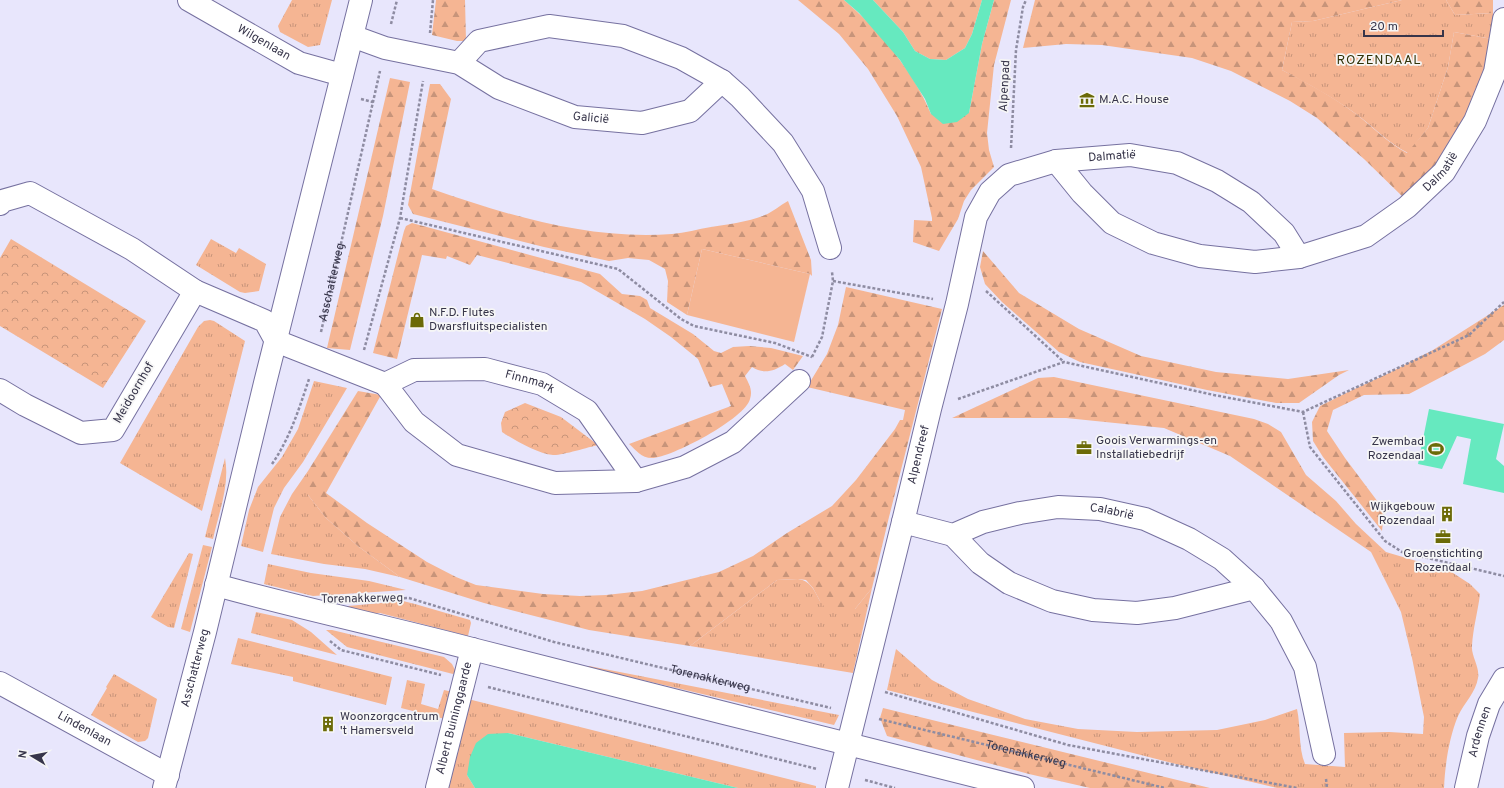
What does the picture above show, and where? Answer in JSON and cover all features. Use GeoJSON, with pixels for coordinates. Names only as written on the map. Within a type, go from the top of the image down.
{"type":"FeatureCollection","features":[{"type":"Feature","properties":{"kind":"street","name":"Wilgenlaan"},"geometry":{"type":"LineString","coordinates":[[189,0],[299,63],[342,75]]}},
{"type":"Feature","properties":{"kind":"street","name":"Asschatterweg"},"geometry":{"type":"LineString","coordinates":[[166,782],[361,0]]}},
{"type":"Feature","properties":{"kind":"street","name":"Dalmatië"},"geometry":{"type":"LineString","coordinates":[[1056,161],[1082,193],[1112,223],[1153,242],[1200,256],[1255,262],[1299,257],[1366,236],[1407,207],[1444,172],[1475,121],[1495,72],[1504,18],[1502,0]]}},
{"type":"Feature","properties":{"kind":"street"},"geometry":{"type":"LineString","coordinates":[[460,63],[479,41],[549,26],[623,36],[682,58],[722,81],[740,97],[784,143],[813,191],[830,248]]}},
{"type":"Feature","properties":{"kind":"street","name":"Galicië"},"geometry":{"type":"LineString","coordinates":[[352,36],[385,48],[460,63],[499,88],[574,117],[642,123],[690,111],[722,81]]}},
{"type":"Feature","properties":{"kind":"street","name":"Dalmatië"},"geometry":{"type":"LineString","coordinates":[[1009,175],[1056,161],[1090,157],[1130,155],[1176,163],[1217,180],[1251,202],[1284,233],[1299,257]]}},
{"type":"Feature","properties":{"kind":"street","name":"Alpendreef"},"geometry":{"type":"LineString","coordinates":[[839,781],[957,304],[976,217],[990,192],[1009,175]]}},
{"type":"Feature","properties":{"kind":"street"},"geometry":{"type":"LineString","coordinates":[[0,204],[30,193],[132,249],[195,291],[265,321],[276,340],[385,384],[414,422],[457,455],[555,483],[636,481],[685,467],[733,442],[799,381]]}},
{"type":"Feature","properties":{"kind":"street","name":"Meidoornhof"},"geometry":{"type":"LineString","coordinates":[[0,390],[25,405],[82,434],[113,430],[195,291]]}},
{"type":"Feature","properties":{"kind":"street","name":"Finnmark"},"geometry":{"type":"LineString","coordinates":[[385,384],[414,370],[485,369],[542,384],[586,412],[636,481]]}},
{"type":"Feature","properties":{"kind":"street","name":"Calabrië"},"geometry":{"type":"LineString","coordinates":[[953,535],[983,522],[1020,513],[1058,507],[1100,509],[1146,519],[1189,538],[1222,559],[1254,588],[1281,621],[1305,667],[1324,754]]}},
{"type":"Feature","properties":{"kind":"street"},"geometry":{"type":"LineString","coordinates":[[903,522],[953,535],[980,563],[1009,583],[1052,601],[1093,610],[1137,613],[1175,608],[1254,588]]}},
{"type":"Feature","properties":{"kind":"street","name":"Torenakkerweg"},"geometry":{"type":"LineString","coordinates":[[216,585],[1023,788]]}},
{"type":"Feature","properties":{"kind":"street","name":"Albert Buininggaarde"},"geometry":{"type":"LineString","coordinates":[[437,788],[472,649]]}},
{"type":"Feature","properties":{"kind":"street","name":"Ardennen"},"geometry":{"type":"LineString","coordinates":[[1466,788],[1478,736],[1489,704],[1504,679]]}},
{"type":"Feature","properties":{"kind":"street","name":"Lindenlaan"},"geometry":{"type":"LineString","coordinates":[[0,683],[166,782]]}},
{"type":"Feature","properties":{"kind":"path","name":"Asschatterweg"},"geometry":{"type":"LineString","coordinates":[[270,467],[282,450],[295,422],[316,357],[397,0]]}},
{"type":"Feature","properties":{"kind":"path"},"geometry":{"type":"LineString","coordinates":[[358,373],[400,218],[428,56],[433,0]]}},
{"type":"Feature","properties":{"kind":"path","name":"Alpenpad"},"geometry":{"type":"LineString","coordinates":[[1009,175],[1016,50],[1023,7],[1026,0]]}},
{"type":"Feature","properties":{"kind":"path"},"geometry":{"type":"LineString","coordinates":[[400,218],[618,269],[681,319],[694,326],[775,343],[812,357]]}},
{"type":"Feature","properties":{"kind":"path"},"geometry":{"type":"LineString","coordinates":[[799,381],[822,337],[833,281],[830,248]]}},
{"type":"Feature","properties":{"kind":"path"},"geometry":{"type":"LineString","coordinates":[[964,272],[1064,362],[1214,395],[1303,412],[1469,335],[1504,302]]}},
{"type":"Feature","properties":{"kind":"path"},"geometry":{"type":"LineString","coordinates":[[833,281],[957,304]]}},
{"type":"Feature","properties":{"kind":"path"},"geometry":{"type":"LineString","coordinates":[[930,409],[1064,362]]}},
{"type":"Feature","properties":{"kind":"path"},"geometry":{"type":"LineString","coordinates":[[1303,412],[1310,447],[1385,541],[1402,552],[1504,576]]}},
{"type":"Feature","properties":{"kind":"path","name":"Torenakkerweg"},"geometry":{"type":"LineString","coordinates":[[371,599],[409,598],[554,642],[1165,788]]}},
{"type":"Feature","properties":{"kind":"path"},"geometry":{"type":"LineString","coordinates":[[325,637],[341,650],[464,681],[839,781],[895,788]]}},
{"type":"Feature","properties":{"kind":"path"},"geometry":{"type":"LineString","coordinates":[[863,686],[1068,745],[1297,788]]}},
{"type":"Feature","properties":{"kind":"green space"},"geometry":{"type":"Polygon","coordinates":[[[292,0],[332,0],[320,45],[308,47],[280,32],[278,26],[292,0]]]}},
{"type":"Feature","properties":{"kind":"green space"},"geometry":{"type":"Polygon","coordinates":[[[436,0],[465,0],[466,41],[457,41],[432,35],[436,0]]]}},
{"type":"Feature","properties":{"kind":"green space"},"geometry":{"type":"Polygon","coordinates":[[[798,0],[844,0],[870,25],[894,52],[924,98],[931,114],[969,113],[982,44],[994,0],[1011,0],[994,65],[987,133],[989,150],[994,167],[971,190],[964,201],[958,219],[939,251],[913,242],[914,220],[932,221],[932,218],[921,167],[897,116],[868,69],[839,34],[798,0]]]}},
{"type":"Feature","properties":{"kind":"green space"},"geometry":{"type":"Polygon","coordinates":[[[873,0],[982,0],[972,34],[965,48],[946,60],[930,59],[915,51],[903,32],[873,0]]]}},
{"type":"Feature","properties":{"kind":"green space"},"geometry":{"type":"Polygon","coordinates":[[[1035,0],[1402,0],[1313,21],[1292,22],[1282,70],[1311,85],[1338,102],[1356,114],[1393,145],[1407,153],[1428,128],[1448,67],[1454,32],[1492,39],[1486,73],[1469,114],[1438,161],[1417,188],[1403,197],[1364,159],[1317,118],[1290,101],[1231,71],[1192,58],[1102,45],[1066,44],[1023,48],[1035,0]]]}},
{"type":"Feature","properties":{"kind":"green space"},"geometry":{"type":"Polygon","coordinates":[[[1402,0],[1446,0],[1455,15],[1493,13],[1494,28],[1492,39],[1454,32],[1448,67],[1428,128],[1408,153],[1394,145],[1363,119],[1338,102],[1282,70],[1292,22],[1313,21],[1402,0]]]}},
{"type":"Feature","properties":{"kind":"green space"},"geometry":{"type":"Polygon","coordinates":[[[1446,0],[1493,0],[1493,13],[1455,15],[1446,0]]]}},
{"type":"Feature","properties":{"kind":"green space"},"geometry":{"type":"Polygon","coordinates":[[[390,78],[410,82],[383,216],[350,350],[327,348],[390,78]]]}},
{"type":"Feature","properties":{"kind":"green space"},"geometry":{"type":"Polygon","coordinates":[[[430,84],[440,84],[451,99],[432,189],[520,217],[550,224],[580,230],[641,235],[672,234],[745,221],[768,214],[788,201],[811,260],[812,276],[810,274],[702,249],[687,315],[667,302],[668,281],[665,269],[649,260],[628,258],[609,261],[544,247],[413,214],[408,205],[430,84]]]}},
{"type":"Feature","properties":{"kind":"green space"},"geometry":{"type":"Polygon","coordinates":[[[412,223],[600,274],[622,294],[640,296],[647,300],[650,308],[693,334],[714,351],[721,353],[733,347],[749,346],[771,348],[803,356],[793,370],[785,364],[768,371],[760,371],[752,367],[745,376],[751,390],[751,396],[745,407],[736,416],[707,436],[675,451],[652,458],[645,457],[629,444],[731,406],[722,384],[710,387],[698,359],[671,337],[645,319],[581,282],[477,255],[470,265],[447,256],[446,259],[422,255],[397,359],[373,353],[404,231],[406,226],[412,223]]]}},
{"type":"Feature","properties":{"kind":"green space"},"geometry":{"type":"Polygon","coordinates":[[[11,239],[146,321],[103,388],[0,326],[0,258],[11,239]]]}},
{"type":"Feature","properties":{"kind":"green space"},"geometry":{"type":"Polygon","coordinates":[[[211,239],[236,253],[239,248],[266,264],[259,291],[245,293],[240,292],[196,265],[211,239]]]}},
{"type":"Feature","properties":{"kind":"green space"},"geometry":{"type":"Polygon","coordinates":[[[702,249],[810,274],[794,342],[687,315],[702,249]]]}},
{"type":"Feature","properties":{"kind":"green space"},"geometry":{"type":"Polygon","coordinates":[[[983,251],[1019,293],[1079,329],[1141,356],[1216,372],[1288,379],[1349,370],[1339,375],[1299,403],[1276,403],[1207,390],[1080,362],[1059,352],[1002,302],[985,284],[980,267],[983,251]]]}},
{"type":"Feature","properties":{"kind":"green space"},"geometry":{"type":"Polygon","coordinates":[[[846,287],[942,309],[872,588],[855,609],[838,611],[826,609],[813,588],[806,580],[777,580],[690,646],[589,630],[484,603],[400,577],[359,547],[326,518],[308,495],[308,471],[358,391],[381,395],[326,493],[367,523],[427,562],[456,577],[476,585],[543,594],[580,596],[642,591],[719,572],[753,556],[787,533],[832,506],[856,480],[895,429],[900,420],[903,420],[905,410],[807,387],[827,354],[838,325],[846,287]]]}},
{"type":"Feature","properties":{"kind":"green space"},"geometry":{"type":"Polygon","coordinates":[[[1504,305],[1504,340],[1485,354],[1409,394],[1364,395],[1333,410],[1327,431],[1345,458],[1384,510],[1382,531],[1323,457],[1313,441],[1312,422],[1320,406],[1433,350],[1504,305]]]}},
{"type":"Feature","properties":{"kind":"green space"},"geometry":{"type":"Polygon","coordinates":[[[204,321],[214,321],[245,341],[202,511],[120,463],[198,327],[204,321]]]}},
{"type":"Feature","properties":{"kind":"green space"},"geometry":{"type":"Polygon","coordinates":[[[1054,377],[1254,419],[1268,424],[1281,432],[1306,475],[1336,501],[1356,524],[1386,552],[1371,552],[1230,456],[1164,428],[1066,418],[952,418],[1038,378],[1054,377]]]}},
{"type":"Feature","properties":{"kind":"green space"},"geometry":{"type":"Polygon","coordinates":[[[314,381],[347,388],[303,462],[284,488],[274,508],[263,552],[241,546],[249,510],[258,487],[282,457],[298,429],[314,381]]]}},
{"type":"Feature","properties":{"kind":"green space"},"geometry":{"type":"Polygon","coordinates":[[[525,403],[561,417],[598,445],[568,453],[553,455],[540,452],[513,439],[502,432],[501,423],[505,412],[525,403]]]}},
{"type":"Feature","properties":{"kind":"green space"},"geometry":{"type":"Polygon","coordinates":[[[225,458],[225,488],[213,539],[205,537],[225,458]]]}},
{"type":"Feature","properties":{"kind":"green space"},"geometry":{"type":"Polygon","coordinates":[[[308,471],[308,495],[326,518],[359,547],[400,577],[365,569],[324,564],[271,554],[280,517],[292,494],[308,471]]]}},
{"type":"Feature","properties":{"kind":"green space"},"geometry":{"type":"Polygon","coordinates":[[[203,545],[212,547],[190,632],[181,629],[203,545]]]}},
{"type":"Feature","properties":{"kind":"green space"},"geometry":{"type":"Polygon","coordinates":[[[1371,552],[1386,552],[1450,571],[1470,584],[1480,594],[1472,646],[1478,670],[1478,678],[1475,688],[1460,711],[1452,733],[1445,770],[1444,788],[1277,788],[1176,764],[887,690],[896,649],[932,680],[968,699],[1025,719],[1078,729],[1137,732],[1217,730],[1265,720],[1297,709],[1301,751],[1305,764],[1345,767],[1344,733],[1389,732],[1423,734],[1424,717],[1401,612],[1371,552]]]}},
{"type":"Feature","properties":{"kind":"green space"},"geometry":{"type":"Polygon","coordinates":[[[189,553],[193,554],[174,628],[168,627],[151,617],[189,553]]]}},
{"type":"Feature","properties":{"kind":"green space"},"geometry":{"type":"Polygon","coordinates":[[[268,564],[311,573],[369,581],[406,590],[313,596],[264,584],[268,564]]]}},
{"type":"Feature","properties":{"kind":"green space"},"geometry":{"type":"Polygon","coordinates":[[[798,579],[809,584],[820,601],[855,609],[872,588],[853,673],[690,646],[777,580],[798,579]]]}},
{"type":"Feature","properties":{"kind":"green space"},"geometry":{"type":"Polygon","coordinates":[[[403,601],[470,620],[471,623],[468,636],[380,613],[369,614],[337,607],[403,601]]]}},
{"type":"Feature","properties":{"kind":"green space"},"geometry":{"type":"Polygon","coordinates":[[[256,612],[292,620],[311,632],[337,655],[251,633],[256,612]]]}},
{"type":"Feature","properties":{"kind":"green space"},"geometry":{"type":"Polygon","coordinates":[[[326,630],[332,630],[444,657],[452,664],[456,672],[453,674],[347,647],[326,630]]]}},
{"type":"Feature","properties":{"kind":"green space"},"geometry":{"type":"Polygon","coordinates":[[[238,638],[392,677],[386,705],[293,681],[293,677],[231,664],[238,638]]]}},
{"type":"Feature","properties":{"kind":"green space"},"geometry":{"type":"Polygon","coordinates":[[[589,666],[839,715],[834,725],[587,667],[589,666]]]}},
{"type":"Feature","properties":{"kind":"green space"},"geometry":{"type":"Polygon","coordinates":[[[114,674],[157,699],[148,738],[145,741],[138,742],[91,715],[114,674]]]}},
{"type":"Feature","properties":{"kind":"green space"},"geometry":{"type":"Polygon","coordinates":[[[407,680],[425,684],[421,704],[438,709],[444,690],[453,692],[445,719],[401,708],[407,680]]]}},
{"type":"Feature","properties":{"kind":"green space"},"geometry":{"type":"Polygon","coordinates":[[[468,699],[816,786],[816,788],[738,788],[508,733],[467,775],[475,788],[446,788],[468,699]]]}},
{"type":"Feature","properties":{"kind":"green space"},"geometry":{"type":"Polygon","coordinates":[[[883,708],[1210,788],[1090,788],[1029,774],[887,736],[880,718],[883,708]]]}},
{"type":"Feature","properties":{"kind":"shaded area"},"geometry":{"type":"Polygon","coordinates":[[[844,0],[873,0],[903,32],[915,51],[930,59],[946,60],[965,48],[972,34],[982,0],[994,0],[982,44],[969,113],[957,122],[943,124],[931,114],[925,99],[900,60],[859,13],[844,0]]]}},
{"type":"Feature","properties":{"kind":"shaded area","name":"Zwembad Rozendaal"},"geometry":{"type":"Polygon","coordinates":[[[1429,409],[1504,424],[1496,459],[1504,466],[1504,493],[1463,484],[1471,439],[1457,436],[1442,469],[1418,464],[1429,409]]]}},
{"type":"Feature","properties":{"kind":"shaded area"},"geometry":{"type":"Polygon","coordinates":[[[508,733],[738,788],[475,788],[467,775],[470,757],[476,743],[488,734],[508,733]]]}},
{"type":"Feature","properties":{"kind":"place","name":"M.A.C. House"},"geometry":{"type":"Point","coordinates":[1087,100]}},
{"type":"Feature","properties":{"kind":"place","name":"N.F.D. Flutes Dwarsfluitspecialisten"},"geometry":{"type":"Point","coordinates":[417,320]}},
{"type":"Feature","properties":{"kind":"place","name":"Goois Verwarmings-en Installatiebedrijf"},"geometry":{"type":"Point","coordinates":[1084,448]}},
{"type":"Feature","properties":{"kind":"place","name":"Zwembad Rozendaal"},"geometry":{"type":"Point","coordinates":[1436,449]}},
{"type":"Feature","properties":{"kind":"place","name":"Wijkgebouw Rozendaal"},"geometry":{"type":"Point","coordinates":[1447,514]}},
{"type":"Feature","properties":{"kind":"place","name":"Groenstichting Rozendaal"},"geometry":{"type":"Point","coordinates":[1443,537]}},
{"type":"Feature","properties":{"kind":"place","name":"Woonzorgcentrum 't Hamersveld"},"geometry":{"type":"Point","coordinates":[328,724]}},
{"type":"Feature","properties":{"kind":"district","name":"ROZENDAAL"},"geometry":{"type":"Point","coordinates":[1379,61]}}]}
